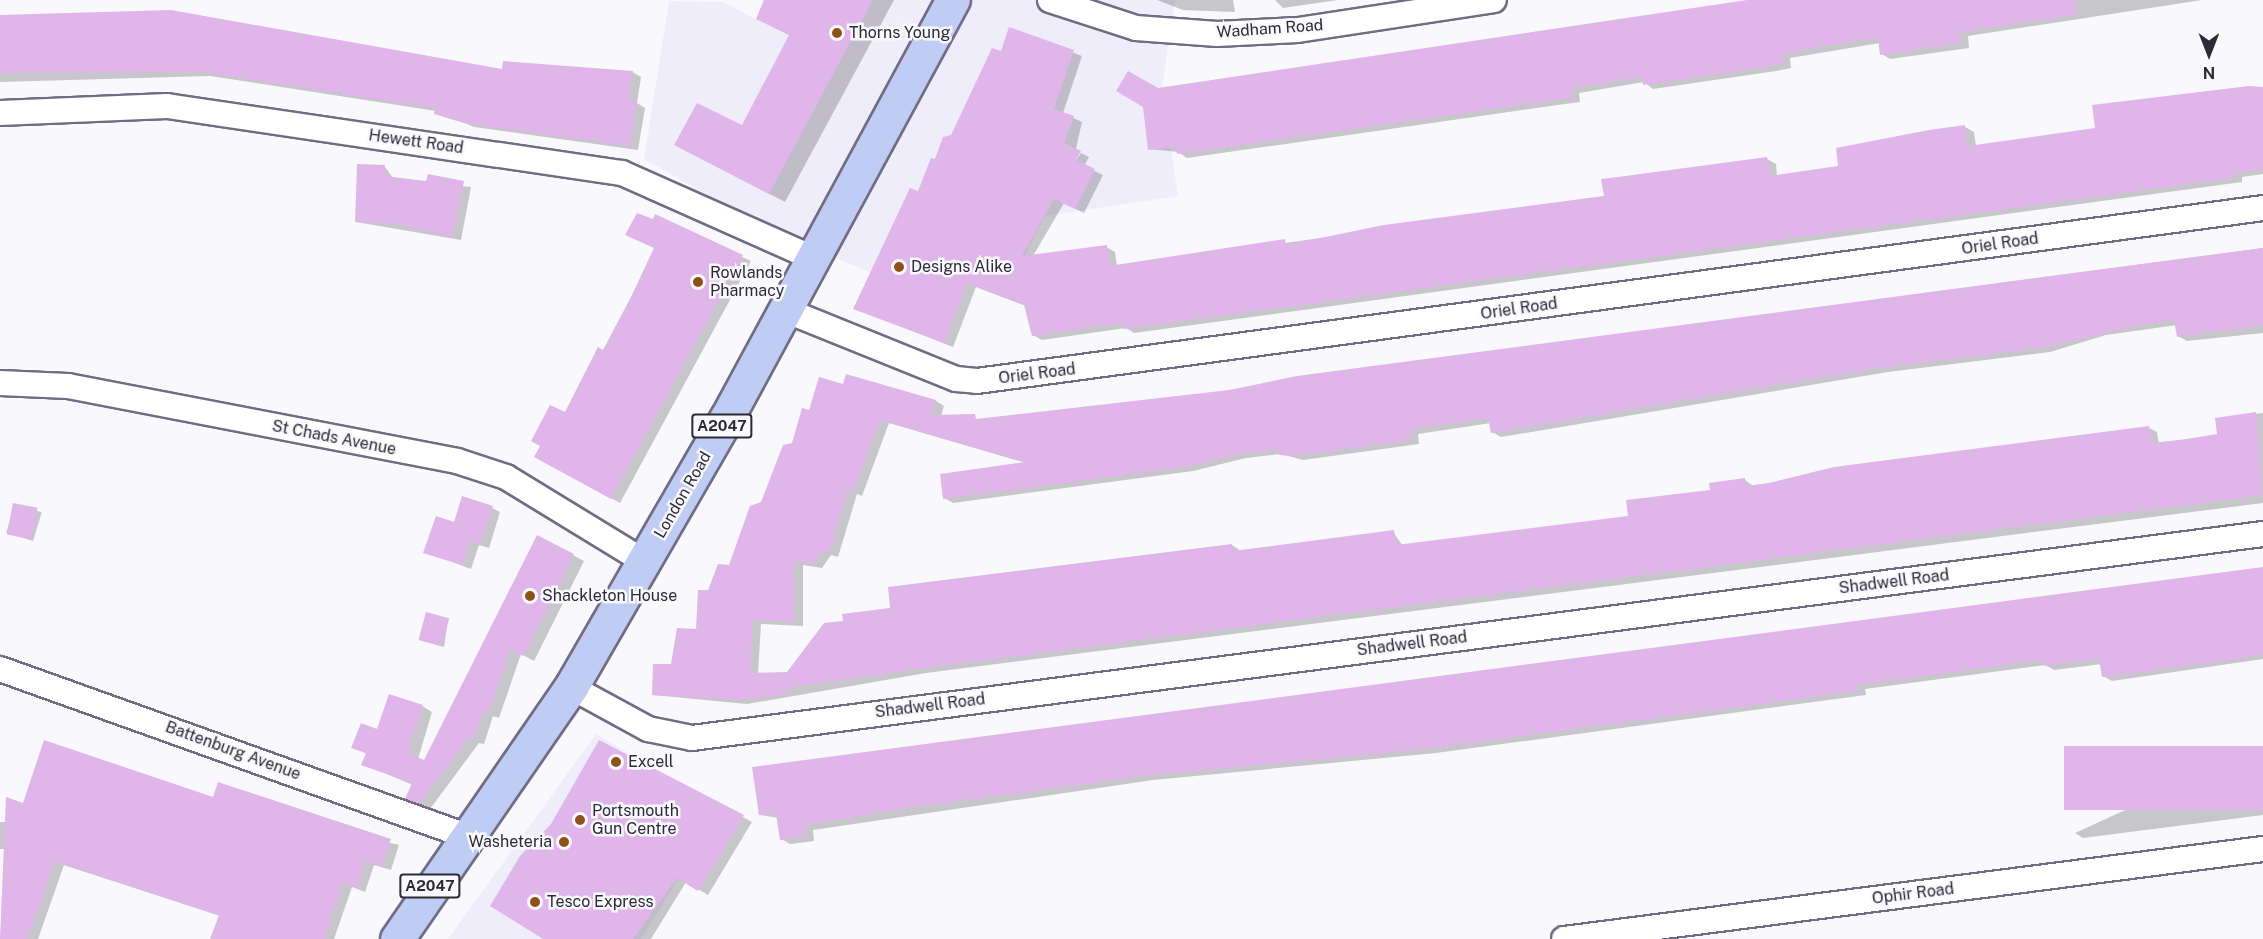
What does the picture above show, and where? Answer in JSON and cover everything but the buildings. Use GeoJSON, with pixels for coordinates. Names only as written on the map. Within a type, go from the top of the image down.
{"type":"FeatureCollection","features":[{"type":"Feature","properties":{"kind":"main road","name":"London Road"},"geometry":{"type":"LineString","coordinates":[[397,939],[465,835],[571,687],[645,562],[953,0]]}},
{"type":"Feature","properties":{"kind":"street","name":"Wadham Road"},"geometry":{"type":"LineString","coordinates":[[1050,0],[1136,28],[1217,33],[1298,30],[1494,0]]}},
{"type":"Feature","properties":{"kind":"street","name":"Hewett Road"},"geometry":{"type":"LineString","coordinates":[[0,113],[167,106],[622,173],[813,258]]}},
{"type":"Feature","properties":{"kind":"street","name":"Oriel Road"},"geometry":{"type":"LineString","coordinates":[[785,310],[956,379],[987,381],[2263,208]]}},
{"type":"Feature","properties":{"kind":"street","name":"St Chads Avenue"},"geometry":{"type":"LineString","coordinates":[[0,383],[68,386],[457,461],[506,477],[645,562]]}},
{"type":"Feature","properties":{"kind":"street","name":"Shadwell Road"},"geometry":{"type":"LineString","coordinates":[[571,687],[648,729],[692,738],[2263,534]]}},
{"type":"Feature","properties":{"kind":"street","name":"Battenburg Avenue"},"geometry":{"type":"LineString","coordinates":[[0,669],[465,835]]}},
{"type":"Feature","properties":{"kind":"street","name":"Ophir Road"},"geometry":{"type":"LineString","coordinates":[[1564,939],[2263,849]]}},
{"type":"Feature","properties":{"kind":"shaded area"},"geometry":{"type":"Polygon","coordinates":[[[764,0],[1175,0],[1162,88],[1178,196],[1045,216],[1004,298],[967,283],[957,309],[771,231],[644,159],[669,1],[723,2],[756,19],[764,0]]]}},
{"type":"Feature","properties":{"kind":"shaded area"},"geometry":{"type":"Polygon","coordinates":[[[596,734],[651,766],[635,794],[688,863],[641,939],[448,939],[596,734]]]}},
{"type":"Feature","properties":{"kind":"place","name":"Thorns Young"},"geometry":{"type":"Point","coordinates":[837,33]}},
{"type":"Feature","properties":{"kind":"place","name":"Designs Alike"},"geometry":{"type":"Point","coordinates":[899,267]}},
{"type":"Feature","properties":{"kind":"place","name":"Rowlands Pharmacy"},"geometry":{"type":"Point","coordinates":[698,282]}},
{"type":"Feature","properties":{"kind":"place","name":"Shackleton House"},"geometry":{"type":"Point","coordinates":[530,596]}},
{"type":"Feature","properties":{"kind":"place","name":"Excell"},"geometry":{"type":"Point","coordinates":[616,762]}},
{"type":"Feature","properties":{"kind":"place","name":"Portsmouth Gun Centre"},"geometry":{"type":"Point","coordinates":[580,820]}},
{"type":"Feature","properties":{"kind":"place","name":"Washeteria"},"geometry":{"type":"Point","coordinates":[564,842]}},
{"type":"Feature","properties":{"kind":"place","name":"Tesco Express"},"geometry":{"type":"Point","coordinates":[535,902]}}]}
